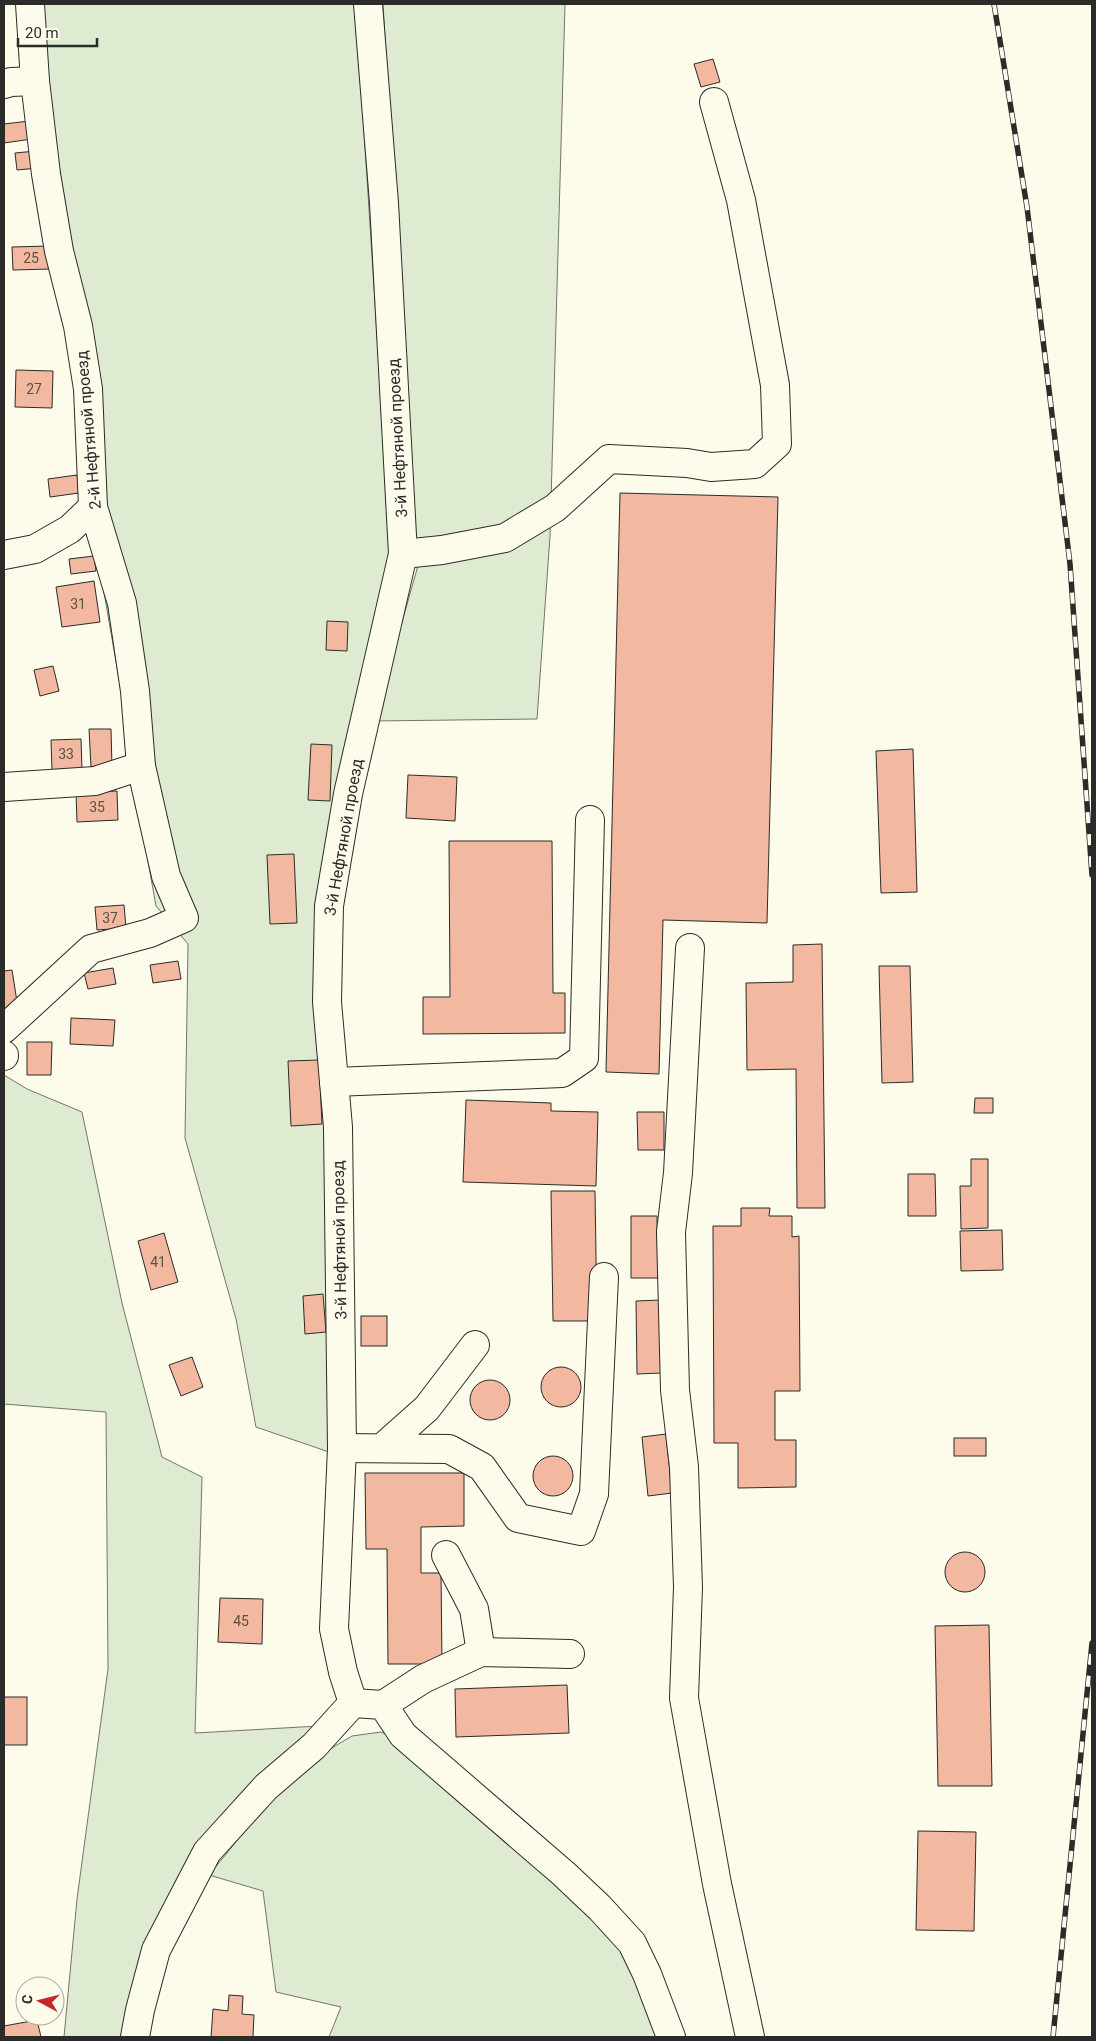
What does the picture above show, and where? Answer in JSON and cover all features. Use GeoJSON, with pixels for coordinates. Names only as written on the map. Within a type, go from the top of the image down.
{"type":"FeatureCollection","features":[{"type":"Feature","properties":{"kind":"street","name":"2-й Нефтяной проезд"},"geometry":{"type":"LineString","coordinates":[[4,1029],[91,949],[150,933],[184,918],[166,876],[141,766],[135,691],[122,603],[93,507],[88,388],[78,326],[59,251],[46,174],[35,81],[30,4]]}},
{"type":"Feature","properties":{"kind":"street","name":"3-й Нефтяной проезд"},"geometry":{"type":"LineString","coordinates":[[353,1703],[343,1672],[334,1629],[342,1448],[338,1127],[328,1002],[329,906],[348,794],[403,554],[384,203],[368,4]]}},
{"type":"Feature","properties":{"kind":"street"},"geometry":{"type":"LineString","coordinates":[[4,84],[35,81]]}},
{"type":"Feature","properties":{"kind":"street"},"geometry":{"type":"LineString","coordinates":[[403,554],[442,550],[505,538],[555,508],[609,459],[687,463],[711,467],[755,464],[777,444],[775,385],[741,200],[714,102]]}},
{"type":"Feature","properties":{"kind":"street"},"geometry":{"type":"LineString","coordinates":[[4,555],[35,550],[70,529],[93,507]]}},
{"type":"Feature","properties":{"kind":"street"},"geometry":{"type":"LineString","coordinates":[[4,787],[96,780],[141,766]]}},
{"type":"Feature","properties":{"kind":"street"},"geometry":{"type":"LineString","coordinates":[[334,1082],[562,1073],[584,1058],[590,820]]}},
{"type":"Feature","properties":{"kind":"street"},"geometry":{"type":"LineString","coordinates":[[690,948],[678,1173],[671,1232],[675,1390],[684,1467],[688,1578],[684,1698],[716,1884],[750,2037]]}},
{"type":"Feature","properties":{"kind":"street"},"geometry":{"type":"LineString","coordinates":[[342,1448],[449,1449],[482,1467],[518,1518],[581,1531],[594,1494],[604,1276]]}},
{"type":"Feature","properties":{"kind":"street"},"geometry":{"type":"LineString","coordinates":[[382,1448],[428,1408],[475,1346]]}},
{"type":"Feature","properties":{"kind":"street"},"geometry":{"type":"LineString","coordinates":[[446,1555],[474,1609],[481,1652]]}},
{"type":"Feature","properties":{"kind":"street"},"geometry":{"type":"LineString","coordinates":[[135,2037],[156,1950],[207,1852],[266,1787],[314,1746],[353,1703],[383,1705],[423,1679],[481,1652],[570,1654]]}},
{"type":"Feature","properties":{"kind":"street"},"geometry":{"type":"LineString","coordinates":[[383,1705],[403,1735],[564,1874],[600,1908],[632,1943],[647,1974],[671,2037]]}},
{"type":"Feature","properties":{"kind":"green space"},"geometry":{"type":"Polygon","coordinates":[[[24,4],[356,4],[391,556],[338,792],[329,1130],[329,1452],[256,1427],[236,1319],[185,1138],[188,944],[156,906],[132,772],[123,702],[94,535],[24,4]]]}},
{"type":"Feature","properties":{"kind":"green space"},"geometry":{"type":"Polygon","coordinates":[[[383,4],[565,4],[550,536],[537,719],[374,721],[417,569],[383,4]]]}},
{"type":"Feature","properties":{"kind":"green space"},"geometry":{"type":"Polygon","coordinates":[[[4,1075],[27,1089],[82,1112],[122,1303],[162,1457],[202,1477],[195,1733],[319,1726],[200,1845],[127,2037],[64,2037],[77,1899],[108,1669],[106,1412],[4,1404],[4,1075]]]}},
{"type":"Feature","properties":{"kind":"green space"},"geometry":{"type":"Polygon","coordinates":[[[381,1732],[401,1740],[601,1923],[622,1948],[657,2037],[329,2037],[341,2007],[276,1992],[263,1891],[209,1875],[275,1794],[325,1752],[352,1736],[381,1732]]]}},
{"type":"Feature","properties":{"kind":"building"},"geometry":{"type":"Polygon","coordinates":[[[713,59],[720,82],[701,87],[694,64],[713,59]]]}},
{"type":"Feature","properties":{"kind":"building"},"geometry":{"type":"Polygon","coordinates":[[[29,121],[32,139],[4,143],[4,124],[29,121]]]}},
{"type":"Feature","properties":{"kind":"building"},"geometry":{"type":"Polygon","coordinates":[[[36,151],[38,168],[17,170],[15,153],[36,151]]]}},
{"type":"Feature","properties":{"kind":"building"},"geometry":{"type":"Polygon","coordinates":[[[49,246],[50,269],[13,270],[12,247],[49,246]]]}},
{"type":"Feature","properties":{"kind":"building"},"geometry":{"type":"Polygon","coordinates":[[[16,370],[53,371],[52,408],[15,407],[16,370]]]}},
{"type":"Feature","properties":{"kind":"building"},"geometry":{"type":"Polygon","coordinates":[[[77,475],[79,493],[50,497],[48,479],[77,475]]]}},
{"type":"Feature","properties":{"kind":"building"},"geometry":{"type":"Polygon","coordinates":[[[620,493],[778,497],[767,923],[663,920],[659,1074],[606,1072],[620,493]]]}},
{"type":"Feature","properties":{"kind":"building"},"geometry":{"type":"Polygon","coordinates":[[[94,556],[96,571],[71,574],[69,559],[94,556]]]}},
{"type":"Feature","properties":{"kind":"building"},"geometry":{"type":"Polygon","coordinates":[[[94,581],[100,622],[62,627],[56,587],[94,581]]]}},
{"type":"Feature","properties":{"kind":"building"},"geometry":{"type":"Polygon","coordinates":[[[327,621],[348,622],[347,651],[326,650],[327,621]]]}},
{"type":"Feature","properties":{"kind":"building"},"geometry":{"type":"Polygon","coordinates":[[[53,666],[59,691],[40,696],[34,670],[53,666]]]}},
{"type":"Feature","properties":{"kind":"building"},"geometry":{"type":"Polygon","coordinates":[[[89,729],[111,729],[112,767],[91,767],[89,729]]]}},
{"type":"Feature","properties":{"kind":"building"},"geometry":{"type":"Polygon","coordinates":[[[81,739],[82,769],[52,770],[51,740],[81,739]]]}},
{"type":"Feature","properties":{"kind":"building"},"geometry":{"type":"Polygon","coordinates":[[[311,744],[332,745],[330,801],[308,800],[311,744]]]}},
{"type":"Feature","properties":{"kind":"building"},"geometry":{"type":"Polygon","coordinates":[[[913,749],[917,892],[881,893],[876,751],[913,749]]]}},
{"type":"Feature","properties":{"kind":"building"},"geometry":{"type":"Polygon","coordinates":[[[408,775],[457,777],[455,821],[406,818],[408,775]]]}},
{"type":"Feature","properties":{"kind":"building"},"geometry":{"type":"Polygon","coordinates":[[[117,791],[118,820],[77,822],[76,793],[117,791]]]}},
{"type":"Feature","properties":{"kind":"building"},"geometry":{"type":"Polygon","coordinates":[[[449,841],[552,841],[553,993],[565,993],[565,1033],[423,1034],[423,997],[450,997],[449,841]]]}},
{"type":"Feature","properties":{"kind":"building"},"geometry":{"type":"Polygon","coordinates":[[[294,854],[297,923],[270,924],[267,855],[294,854]]]}},
{"type":"Feature","properties":{"kind":"building"},"geometry":{"type":"Polygon","coordinates":[[[124,905],[126,928],[97,930],[95,907],[124,905]]]}},
{"type":"Feature","properties":{"kind":"building"},"geometry":{"type":"Polygon","coordinates":[[[822,944],[825,1208],[797,1208],[796,1069],[747,1070],[746,983],[793,982],[793,945],[822,944]]]}},
{"type":"Feature","properties":{"kind":"building"},"geometry":{"type":"Polygon","coordinates":[[[178,961],[181,979],[153,983],[150,965],[178,961]]]}},
{"type":"Feature","properties":{"kind":"building"},"geometry":{"type":"Polygon","coordinates":[[[879,966],[910,966],[913,1082],[882,1083],[879,966]]]}},
{"type":"Feature","properties":{"kind":"building"},"geometry":{"type":"Polygon","coordinates":[[[113,968],[116,984],[88,989],[84,973],[113,968]]]}},
{"type":"Feature","properties":{"kind":"building"},"geometry":{"type":"Polygon","coordinates":[[[12,970],[18,1008],[4,1010],[4,971],[12,970]]]}},
{"type":"Feature","properties":{"kind":"building"},"geometry":{"type":"Polygon","coordinates":[[[71,1018],[115,1020],[113,1046],[70,1044],[71,1018]]]}},
{"type":"Feature","properties":{"kind":"building"},"geometry":{"type":"Polygon","coordinates":[[[27,1042],[52,1042],[51,1075],[27,1075],[27,1042]]]}},
{"type":"Feature","properties":{"kind":"building"},"geometry":{"type":"Polygon","coordinates":[[[319,1060],[322,1124],[291,1126],[288,1061],[319,1060]]]}},
{"type":"Feature","properties":{"kind":"building"},"geometry":{"type":"Polygon","coordinates":[[[975,1098],[993,1098],[993,1113],[974,1113],[975,1098]]]}},
{"type":"Feature","properties":{"kind":"building"},"geometry":{"type":"Polygon","coordinates":[[[466,1100],[551,1103],[551,1111],[598,1112],[596,1186],[463,1182],[466,1100]]]}},
{"type":"Feature","properties":{"kind":"building"},"geometry":{"type":"Polygon","coordinates":[[[637,1112],[664,1112],[664,1150],[638,1150],[637,1112]]]}},
{"type":"Feature","properties":{"kind":"building"},"geometry":{"type":"Polygon","coordinates":[[[971,1159],[988,1159],[988,1228],[961,1229],[960,1186],[971,1186],[971,1159]]]}},
{"type":"Feature","properties":{"kind":"building"},"geometry":{"type":"Polygon","coordinates":[[[908,1174],[935,1174],[936,1216],[908,1216],[908,1174]]]}},
{"type":"Feature","properties":{"kind":"building"},"geometry":{"type":"Polygon","coordinates":[[[551,1191],[595,1191],[597,1321],[553,1321],[551,1191]]]}},
{"type":"Feature","properties":{"kind":"building"},"geometry":{"type":"Polygon","coordinates":[[[741,1208],[770,1208],[769,1216],[792,1216],[792,1237],[799,1236],[800,1391],[775,1391],[775,1440],[796,1440],[796,1487],[738,1488],[738,1443],[714,1443],[713,1226],[741,1226],[741,1208]]]}},
{"type":"Feature","properties":{"kind":"building"},"geometry":{"type":"Polygon","coordinates":[[[631,1216],[657,1216],[658,1278],[631,1278],[631,1216]]]}},
{"type":"Feature","properties":{"kind":"building"},"geometry":{"type":"Polygon","coordinates":[[[1002,1230],[1003,1270],[961,1271],[960,1231],[1002,1230]]]}},
{"type":"Feature","properties":{"kind":"building"},"geometry":{"type":"Polygon","coordinates":[[[164,1233],[178,1282],[151,1290],[138,1241],[164,1233]]]}},
{"type":"Feature","properties":{"kind":"building"},"geometry":{"type":"Polygon","coordinates":[[[323,1294],[326,1332],[305,1334],[303,1296],[323,1294]]]}},
{"type":"Feature","properties":{"kind":"building"},"geometry":{"type":"Polygon","coordinates":[[[661,1300],[661,1373],[637,1374],[636,1301],[661,1300]]]}},
{"type":"Feature","properties":{"kind":"building"},"geometry":{"type":"Polygon","coordinates":[[[361,1316],[387,1316],[387,1346],[361,1346],[361,1316]]]}},
{"type":"Feature","properties":{"kind":"building"},"geometry":{"type":"Polygon","coordinates":[[[192,1357],[203,1387],[181,1396],[169,1365],[192,1357]]]}},
{"type":"Feature","properties":{"kind":"building"},"geometry":{"type":"Polygon","coordinates":[[[561,1367],[575,1373],[581,1387],[575,1401],[561,1407],[547,1401],[541,1387],[547,1373],[561,1367]]]}},
{"type":"Feature","properties":{"kind":"building"},"geometry":{"type":"Polygon","coordinates":[[[490,1380],[504,1386],[510,1400],[504,1414],[490,1420],[476,1414],[470,1400],[476,1386],[490,1380]]]}},
{"type":"Feature","properties":{"kind":"building"},"geometry":{"type":"Polygon","coordinates":[[[666,1434],[672,1493],[648,1496],[642,1437],[666,1434]]]}},
{"type":"Feature","properties":{"kind":"building"},"geometry":{"type":"Polygon","coordinates":[[[954,1438],[986,1438],[986,1456],[954,1456],[954,1438]]]}},
{"type":"Feature","properties":{"kind":"building"},"geometry":{"type":"Polygon","coordinates":[[[553,1456],[567,1462],[573,1476],[567,1490],[553,1496],[539,1490],[533,1476],[539,1462],[553,1456]]]}},
{"type":"Feature","properties":{"kind":"building"},"geometry":{"type":"Polygon","coordinates":[[[365,1473],[464,1473],[464,1526],[421,1527],[421,1573],[441,1573],[442,1664],[388,1664],[387,1549],[366,1549],[365,1473]]]}},
{"type":"Feature","properties":{"kind":"building"},"geometry":{"type":"Polygon","coordinates":[[[965,1552],[976,1555],[982,1561],[985,1572],[982,1583],[976,1589],[965,1592],[954,1589],[948,1583],[945,1572],[948,1561],[954,1555],[965,1552]]]}},
{"type":"Feature","properties":{"kind":"building"},"geometry":{"type":"Polygon","coordinates":[[[220,1598],[263,1599],[262,1644],[218,1642],[220,1598]]]}},
{"type":"Feature","properties":{"kind":"building"},"geometry":{"type":"Polygon","coordinates":[[[989,1625],[992,1786],[938,1786],[935,1626],[989,1625]]]}},
{"type":"Feature","properties":{"kind":"building"},"geometry":{"type":"Polygon","coordinates":[[[567,1685],[569,1733],[456,1737],[455,1689],[567,1685]]]}},
{"type":"Feature","properties":{"kind":"building"},"geometry":{"type":"Polygon","coordinates":[[[4,1697],[27,1697],[27,1745],[4,1745],[4,1697]]]}},
{"type":"Feature","properties":{"kind":"building"},"geometry":{"type":"Polygon","coordinates":[[[918,1831],[976,1832],[974,1931],[916,1930],[918,1831]]]}},
{"type":"Feature","properties":{"kind":"building"},"geometry":{"type":"Polygon","coordinates":[[[229,1995],[243,1996],[242,2014],[254,2015],[253,2037],[211,2037],[213,2009],[228,2011],[229,1995]]]}},
{"type":"Feature","properties":{"kind":"building"},"geometry":{"type":"Polygon","coordinates":[[[15,2024],[15,2026],[38,2026],[41,2037],[4,2037],[4,2026],[15,2024]]]}},
{"type":"Feature","properties":{"kind":"railway"},"geometry":{"type":"LineString","coordinates":[[994,4],[1027,207],[1070,564],[1092,875]]}},
{"type":"Feature","properties":{"kind":"railway"},"geometry":{"type":"LineString","coordinates":[[1053,2037],[1092,1643]]}}]}
